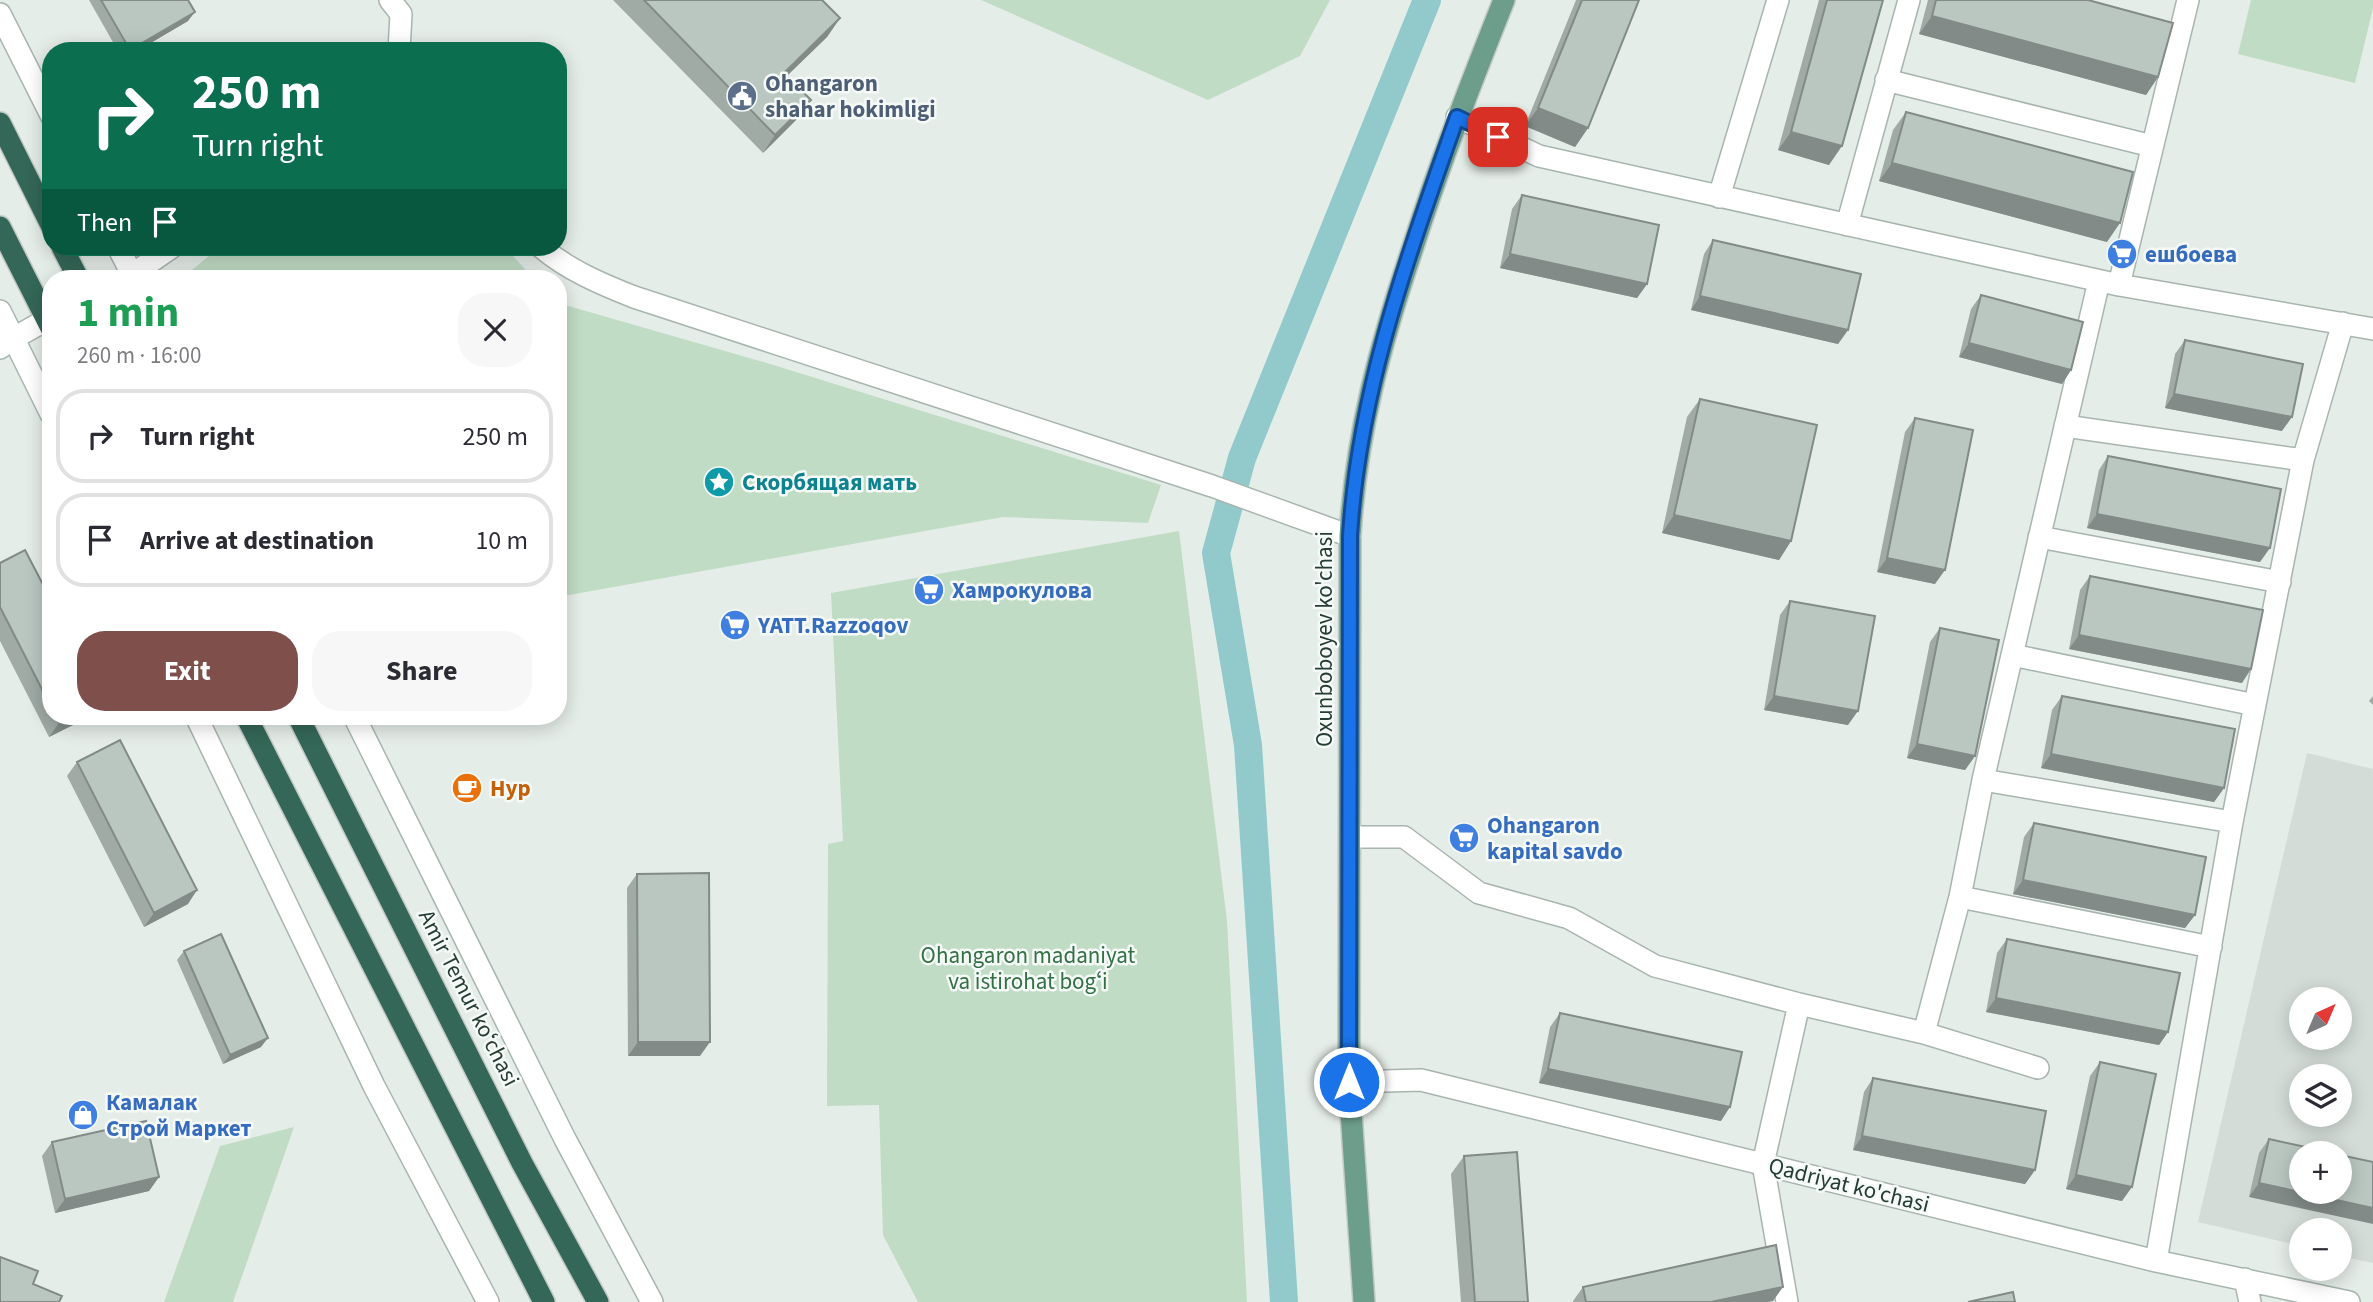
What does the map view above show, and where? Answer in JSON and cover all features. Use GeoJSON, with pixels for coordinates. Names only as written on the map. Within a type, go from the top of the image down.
{"type":"FeatureCollection","features":[{"type":"Feature","properties":{"kind":"highway"},"geometry":{"type":"LineString","coordinates":[[0,123],[42,207]]}},
{"type":"Feature","properties":{"kind":"highway"},"geometry":{"type":"LineString","coordinates":[[0,227],[42,308]]}},
{"type":"Feature","properties":{"kind":"highway"},"geometry":{"type":"LineString","coordinates":[[251,725],[544,1302]]}},
{"type":"Feature","properties":{"kind":"highway","name":"Amir Temur koʻchasi"},"geometry":{"type":"LineString","coordinates":[[303,725],[522,1163],[598,1302]]}},
{"type":"Feature","properties":{"kind":"main road","name":"Oxunboboyev ko'chasi"},"geometry":{"type":"LineString","coordinates":[[1364,1302],[1349,1082],[1350,536],[1354,479],[1375,369],[1394,303],[1457,117],[1504,0]]}},
{"type":"Feature","properties":{"kind":"street"},"geometry":{"type":"LineString","coordinates":[[390,0],[401,14],[399,42]]}},
{"type":"Feature","properties":{"kind":"street"},"geometry":{"type":"LineString","coordinates":[[1719,197],[1777,0]]}},
{"type":"Feature","properties":{"kind":"street"},"geometry":{"type":"LineString","coordinates":[[1847,225],[1909,0]]}},
{"type":"Feature","properties":{"kind":"street"},"geometry":{"type":"LineString","coordinates":[[1924,1033],[1960,898],[1983,780],[2065,426],[2152,146],[2188,0]]}},
{"type":"Feature","properties":{"kind":"street"},"geometry":{"type":"LineString","coordinates":[[0,14],[42,97]]}},
{"type":"Feature","properties":{"kind":"street"},"geometry":{"type":"LineString","coordinates":[[1886,80],[2152,146]]}},
{"type":"Feature","properties":{"kind":"street"},"geometry":{"type":"LineString","coordinates":[[1457,117],[1539,156],[2109,283],[2373,329]]}},
{"type":"Feature","properties":{"kind":"street"},"geometry":{"type":"LineString","coordinates":[[141,270],[160,256]]}},
{"type":"Feature","properties":{"kind":"street"},"geometry":{"type":"LineString","coordinates":[[551,256],[593,280],[634,297],[1212,485],[1350,536]]}},
{"type":"Feature","properties":{"kind":"street"},"geometry":{"type":"LineString","coordinates":[[0,311],[7,343],[42,399]]}},
{"type":"Feature","properties":{"kind":"street"},"geometry":{"type":"LineString","coordinates":[[2156,1261],[2232,821],[2303,460],[2343,323]]}},
{"type":"Feature","properties":{"kind":"street"},"geometry":{"type":"LineString","coordinates":[[7,343],[42,326]]}},
{"type":"Feature","properties":{"kind":"street"},"geometry":{"type":"LineString","coordinates":[[2065,426],[2303,460]]}},
{"type":"Feature","properties":{"kind":"street"},"geometry":{"type":"LineString","coordinates":[[2039,537],[2280,582]]}},
{"type":"Feature","properties":{"kind":"street"},"geometry":{"type":"LineString","coordinates":[[2012,655],[2255,705]]}},
{"type":"Feature","properties":{"kind":"street"},"geometry":{"type":"LineString","coordinates":[[200,725],[374,1086],[488,1302]]}},
{"type":"Feature","properties":{"kind":"street"},"geometry":{"type":"LineString","coordinates":[[358,725],[565,1139],[652,1302]]}},
{"type":"Feature","properties":{"kind":"street"},"geometry":{"type":"LineString","coordinates":[[1983,780],[2232,821]]}},
{"type":"Feature","properties":{"kind":"street"},"geometry":{"type":"LineString","coordinates":[[1350,837],[1404,837],[1479,893],[1569,918],[1655,966],[1924,1033],[2038,1068]]}},
{"type":"Feature","properties":{"kind":"street"},"geometry":{"type":"LineString","coordinates":[[1960,898],[2211,947]]}},
{"type":"Feature","properties":{"kind":"street"},"geometry":{"type":"LineString","coordinates":[[1787,1302],[1763,1164],[1799,1004]]}},
{"type":"Feature","properties":{"kind":"street","name":"Qadriyat ko'chasi"},"geometry":{"type":"LineString","coordinates":[[1349,1082],[1421,1080],[2156,1261],[2349,1302]]}},
{"type":"Feature","properties":{"kind":"street"},"geometry":{"type":"LineString","coordinates":[[2245,1279],[2250,1302]]}},
{"type":"Feature","properties":{"kind":"shaded area"},"geometry":{"type":"Polygon","coordinates":[[[2307,753],[2373,769],[2373,1263],[2352,1259],[2352,1218],[2289,1218],[2289,1243],[2198,1222],[2307,753]]]}},
{"type":"Feature","properties":{"kind":"green space"},"geometry":{"type":"Polygon","coordinates":[[[981,0],[1330,0],[1300,56],[1208,100],[981,0]]]}},
{"type":"Feature","properties":{"kind":"green space"},"geometry":{"type":"Polygon","coordinates":[[[2251,0],[2373,0],[2355,83],[2238,54],[2251,0]]]}},
{"type":"Feature","properties":{"kind":"green space"},"geometry":{"type":"Polygon","coordinates":[[[209,256],[513,256],[526,270],[192,270],[209,256]]]}},
{"type":"Feature","properties":{"kind":"green space"},"geometry":{"type":"Polygon","coordinates":[[[567,306],[767,363],[1161,485],[1148,523],[1003,517],[567,595],[567,306]]]}},
{"type":"Feature","properties":{"kind":"green space","name":"Ohangaron madaniyat va istirohat bogʻi"},"geometry":{"type":"Polygon","coordinates":[[[1179,531],[1227,921],[1247,1302],[918,1302],[883,1235],[879,1105],[827,1106],[828,844],[843,841],[831,593],[1179,531]]]}},
{"type":"Feature","properties":{"kind":"green space"},"geometry":{"type":"Polygon","coordinates":[[[294,1127],[233,1302],[164,1302],[220,1146],[294,1127]]]}},
{"type":"Feature","properties":{"kind":"building"},"geometry":{"type":"Polygon","coordinates":[[[101,0],[188,0],[195,12],[144,42],[125,42],[101,0]]]}},
{"type":"Feature","properties":{"kind":"building","name":"Ohangaron shahar hokimligi"},"geometry":{"type":"Polygon","coordinates":[[[644,0],[822,0],[840,18],[784,73],[811,100],[775,135],[644,0]]]}},
{"type":"Feature","properties":{"kind":"building"},"geometry":{"type":"Polygon","coordinates":[[[1582,0],[1639,0],[1588,128],[1538,108],[1582,0]]]}},
{"type":"Feature","properties":{"kind":"building"},"geometry":{"type":"Polygon","coordinates":[[[1827,0],[1883,0],[1842,146],[1791,132],[1827,0]]]}},
{"type":"Feature","properties":{"kind":"building"},"geometry":{"type":"Polygon","coordinates":[[[1936,0],[2088,0],[2173,23],[2158,77],[1932,16],[1936,0]]]}},
{"type":"Feature","properties":{"kind":"building"},"geometry":{"type":"Polygon","coordinates":[[[1906,112],[2133,172],[2120,223],[1892,163],[1906,112]]]}},
{"type":"Feature","properties":{"kind":"building"},"geometry":{"type":"Polygon","coordinates":[[[1522,195],[1659,225],[1647,284],[1510,254],[1522,195]]]}},
{"type":"Feature","properties":{"kind":"building"},"geometry":{"type":"Polygon","coordinates":[[[1713,240],[1861,274],[1848,330],[1700,296],[1713,240]]]}},
{"type":"Feature","properties":{"kind":"building"},"geometry":{"type":"Polygon","coordinates":[[[1981,295],[2083,322],[2071,370],[1969,343],[1981,295]]]}},
{"type":"Feature","properties":{"kind":"building"},"geometry":{"type":"Polygon","coordinates":[[[2185,340],[2303,364],[2292,417],[2174,394],[2185,340]]]}},
{"type":"Feature","properties":{"kind":"building"},"geometry":{"type":"Polygon","coordinates":[[[1700,399],[1817,425],[1791,541],[1674,515],[1700,399]]]}},
{"type":"Feature","properties":{"kind":"building"},"geometry":{"type":"Polygon","coordinates":[[[1915,418],[1973,430],[1945,570],[1887,558],[1915,418]]]}},
{"type":"Feature","properties":{"kind":"building"},"geometry":{"type":"Polygon","coordinates":[[[2108,456],[2281,489],[2270,548],[2097,514],[2108,456]]]}},
{"type":"Feature","properties":{"kind":"building"},"geometry":{"type":"Polygon","coordinates":[[[25,550],[42,583],[42,689],[0,607],[0,563],[25,550]]]}},
{"type":"Feature","properties":{"kind":"building"},"geometry":{"type":"Polygon","coordinates":[[[2090,576],[2263,610],[2251,669],[2079,635],[2090,576]]]}},
{"type":"Feature","properties":{"kind":"building"},"geometry":{"type":"Polygon","coordinates":[[[1790,601],[1875,616],[1858,711],[1774,696],[1790,601]]]}},
{"type":"Feature","properties":{"kind":"building"},"geometry":{"type":"Polygon","coordinates":[[[1940,628],[1999,640],[1975,756],[1917,744],[1940,628]]]}},
{"type":"Feature","properties":{"kind":"building"},"geometry":{"type":"Polygon","coordinates":[[[2062,696],[2235,729],[2224,788],[2051,754],[2062,696]]]}},
{"type":"Feature","properties":{"kind":"building"},"geometry":{"type":"Polygon","coordinates":[[[120,740],[197,890],[154,913],[77,762],[120,740]]]}},
{"type":"Feature","properties":{"kind":"building"},"geometry":{"type":"Polygon","coordinates":[[[2034,823],[2206,857],[2195,915],[2023,880],[2034,823]]]}},
{"type":"Feature","properties":{"kind":"building"},"geometry":{"type":"Polygon","coordinates":[[[709,873],[710,1042],[638,1042],[637,874],[709,873]]]}},
{"type":"Feature","properties":{"kind":"building"},"geometry":{"type":"Polygon","coordinates":[[[221,934],[268,1038],[230,1055],[184,951],[221,934]]]}},
{"type":"Feature","properties":{"kind":"building"},"geometry":{"type":"Polygon","coordinates":[[[2007,939],[2180,973],[2168,1032],[1996,998],[2007,939]]]}},
{"type":"Feature","properties":{"kind":"building"},"geometry":{"type":"Polygon","coordinates":[[[1560,1013],[1742,1052],[1730,1107],[1548,1069],[1560,1013]]]}},
{"type":"Feature","properties":{"kind":"building"},"geometry":{"type":"Polygon","coordinates":[[[2100,1062],[2156,1074],[2132,1187],[2076,1175],[2100,1062]]]}},
{"type":"Feature","properties":{"kind":"building"},"geometry":{"type":"Polygon","coordinates":[[[1873,1078],[2046,1111],[2035,1170],[1862,1136],[1873,1078]]]}},
{"type":"Feature","properties":{"kind":"building"},"geometry":{"type":"Polygon","coordinates":[[[146,1121],[159,1177],[65,1199],[52,1142],[146,1121]]]}},
{"type":"Feature","properties":{"kind":"building"},"geometry":{"type":"Polygon","coordinates":[[[2269,1139],[2289,1143],[2289,1190],[2259,1183],[2269,1139]]]}},
{"type":"Feature","properties":{"kind":"building"},"geometry":{"type":"Polygon","coordinates":[[[1517,1152],[1528,1302],[1475,1302],[1464,1156],[1517,1152]]]}},
{"type":"Feature","properties":{"kind":"building"},"geometry":{"type":"Polygon","coordinates":[[[2352,1158],[2373,1162],[2373,1208],[2352,1203],[2352,1158]]]}},
{"type":"Feature","properties":{"kind":"building"},"geometry":{"type":"Polygon","coordinates":[[[1776,1245],[1783,1287],[1711,1302],[1586,1302],[1583,1287],[1776,1245]]]}},
{"type":"Feature","properties":{"kind":"building"},"geometry":{"type":"Polygon","coordinates":[[[0,1257],[38,1271],[33,1284],[62,1296],[59,1302],[0,1302],[0,1257]]]}},
{"type":"Feature","properties":{"kind":"building"},"geometry":{"type":"Polygon","coordinates":[[[2013,1292],[2015,1302],[1968,1302],[2013,1292]]]}},
{"type":"Feature","properties":{"kind":"waterway"},"geometry":{"type":"LineString","coordinates":[[1284,1302],[1248,745],[1216,553],[1242,458],[1427,0]]}},
{"type":"Feature","properties":{"kind":"place","name":"Ohangaron shahar hokimligi"},"geometry":{"type":"Point","coordinates":[742,96]}},
{"type":"Feature","properties":{"kind":"place","name":"ешбоева"},"geometry":{"type":"Point","coordinates":[2122,254]}},
{"type":"Feature","properties":{"kind":"place","name":"Скорбящая мать"},"geometry":{"type":"Point","coordinates":[719,482]}},
{"type":"Feature","properties":{"kind":"place","name":"Хамрокулова"},"geometry":{"type":"Point","coordinates":[929,590]}},
{"type":"Feature","properties":{"kind":"place","name":"YATT.Razzoqov"},"geometry":{"type":"Point","coordinates":[735,625]}},
{"type":"Feature","properties":{"kind":"place","name":"Нур"},"geometry":{"type":"Point","coordinates":[467,788]}},
{"type":"Feature","properties":{"kind":"place","name":"Ohangaron kapital savdo"},"geometry":{"type":"Point","coordinates":[1464,838]}},
{"type":"Feature","properties":{"kind":"place","name":"Камалак Строй Маркет"},"geometry":{"type":"Point","coordinates":[83,1115]}},
{"type":"Feature","properties":{"kind":"route"},"geometry":{"type":"LineString","coordinates":[[1349,1082],[1350,536],[1354,479],[1368,396],[1390,316],[1457,117],[1498,137]]}}]}
